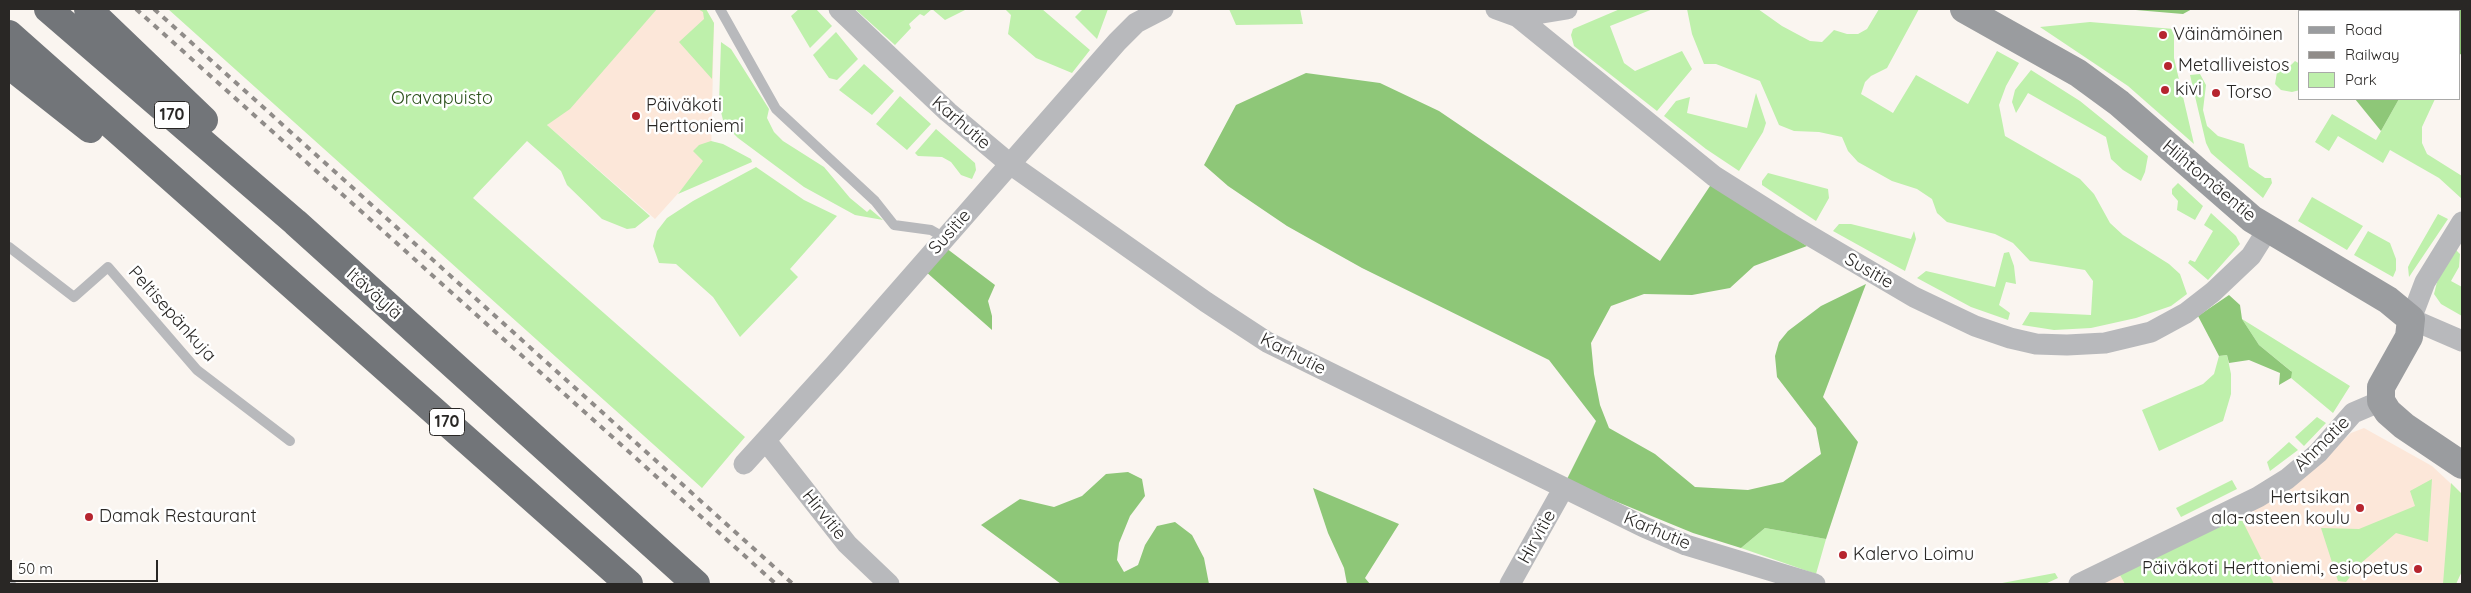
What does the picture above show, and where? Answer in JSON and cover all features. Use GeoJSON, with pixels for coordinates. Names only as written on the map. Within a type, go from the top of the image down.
{"type":"FeatureCollection","features":[{"type":"Feature","properties":{"kind":"highway","name":"Itäväylä"},"geometry":{"type":"LineString","coordinates":[[48,9],[295,222],[696,584]]}},
{"type":"Feature","properties":{"kind":"highway"},"geometry":{"type":"LineString","coordinates":[[88,9],[242,157],[295,222]]}},
{"type":"Feature","properties":{"kind":"highway","name":"170"},"geometry":{"type":"LineString","coordinates":[[9,34],[629,584]]}},
{"type":"Feature","properties":{"kind":"highway"},"geometry":{"type":"LineString","coordinates":[[9,65],[127,158],[172,200],[265,260]]}},
{"type":"Feature","properties":{"kind":"street","name":"Karhutie"},"geometry":{"type":"LineString","coordinates":[[840,9],[948,112],[1010,164],[1206,302],[1267,342],[1563,489],[1686,545],[1815,584]]}},
{"type":"Feature","properties":{"kind":"street","name":"Susitie"},"geometry":{"type":"LineString","coordinates":[[744,464],[1117,42],[1134,16],[1164,9]]}},
{"type":"Feature","properties":{"kind":"street","name":"Susitie"},"geometry":{"type":"LineString","coordinates":[[1496,9],[1518,17],[1714,176],[1790,224],[1908,294],[1975,326],[2010,338],[2036,344],[2105,343],[2151,332],[2186,313],[2213,292],[2251,256],[2268,229]]}},
{"type":"Feature","properties":{"kind":"street"},"geometry":{"type":"LineString","coordinates":[[1518,17],[1568,9]]}},
{"type":"Feature","properties":{"kind":"street","name":"Hiihtomäentie"},"geometry":{"type":"LineString","coordinates":[[1964,9],[2078,73],[2120,104],[2246,214],[2268,229],[2388,300],[2412,319],[2462,341]]}},
{"type":"Feature","properties":{"kind":"street"},"geometry":{"type":"LineString","coordinates":[[2462,222],[2425,282],[2412,319],[2409,337],[2381,387],[2381,401],[2388,412],[2404,426],[2462,465]]}},
{"type":"Feature","properties":{"kind":"street","name":"Ahmatie"},"geometry":{"type":"LineString","coordinates":[[2079,584],[2258,497],[2287,478],[2318,453],[2353,413],[2381,401]]}},
{"type":"Feature","properties":{"kind":"street","name":"Hirvitie"},"geometry":{"type":"LineString","coordinates":[[766,441],[847,544],[889,584]]}},
{"type":"Feature","properties":{"kind":"street","name":"Hirvitie"},"geometry":{"type":"LineString","coordinates":[[1510,584],[1563,489]]}},
{"type":"Feature","properties":{"kind":"lane"},"geometry":{"type":"LineString","coordinates":[[720,9],[776,109],[875,201],[894,225],[931,230],[945,238]]}},
{"type":"Feature","properties":{"kind":"lane","name":"Peltisepänkuja"},"geometry":{"type":"LineString","coordinates":[[9,247],[74,297],[108,267],[197,370],[290,441]]}},
{"type":"Feature","properties":{"kind":"shaded area","name":"Päiväkoti Herttoniemi"},"geometry":{"type":"Polygon","coordinates":[[[657,9],[706,9],[714,23],[711,157],[655,219],[547,125],[657,9]]]}},
{"type":"Feature","properties":{"kind":"shaded area","name":"Hertsikan ala-asteen koulu"},"geometry":{"type":"Polygon","coordinates":[[[2364,428],[2432,466],[2462,494],[2462,571],[2456,584],[2101,584],[2274,500],[2299,481],[2351,433],[2364,428]]]}},
{"type":"Feature","properties":{"kind":"green space","name":"Oravapuisto"},"geometry":{"type":"Polygon","coordinates":[[[168,9],[657,9],[570,109],[547,125],[650,216],[635,228],[627,229],[602,219],[567,185],[561,171],[527,141],[473,198],[745,437],[702,488],[168,9]]]}},
{"type":"Feature","properties":{"kind":"green space"},"geometry":{"type":"Polygon","coordinates":[[[698,9],[706,9],[714,23],[712,79],[679,42],[704,19],[703,12],[698,9]]]}},
{"type":"Feature","properties":{"kind":"green space"},"geometry":{"type":"Polygon","coordinates":[[[799,9],[816,9],[832,26],[810,48],[791,16],[799,9]]]}},
{"type":"Feature","properties":{"kind":"green space"},"geometry":{"type":"Polygon","coordinates":[[[855,9],[932,9],[924,16],[920,14],[909,24],[911,28],[895,45],[855,9]]]}},
{"type":"Feature","properties":{"kind":"green space"},"geometry":{"type":"Polygon","coordinates":[[[932,9],[967,9],[945,20],[932,9]]]}},
{"type":"Feature","properties":{"kind":"green space"},"geometry":{"type":"Polygon","coordinates":[[[1005,9],[1042,9],[1090,50],[1072,73],[1036,58],[1008,34],[1011,15],[1005,9]]]}},
{"type":"Feature","properties":{"kind":"green space"},"geometry":{"type":"Polygon","coordinates":[[[1083,9],[1108,9],[1097,39],[1075,17],[1083,9]]]}},
{"type":"Feature","properties":{"kind":"green space"},"geometry":{"type":"Polygon","coordinates":[[[1229,9],[1300,9],[1303,24],[1236,25],[1229,9]]]}},
{"type":"Feature","properties":{"kind":"green space"},"geometry":{"type":"Polygon","coordinates":[[[1620,9],[1653,9],[1610,26],[1624,63],[1635,71],[1682,51],[1692,69],[1657,111],[1574,46],[1571,35],[1573,29],[1620,9]]]}},
{"type":"Feature","properties":{"kind":"green space"},"geometry":{"type":"Polygon","coordinates":[[[1687,9],[1758,9],[1782,26],[1810,41],[1822,42],[1834,30],[1847,34],[1858,34],[1867,29],[1879,9],[1919,9],[1887,68],[1871,76],[1865,82],[1861,94],[1893,113],[1916,75],[1968,104],[1997,51],[2019,63],[2006,86],[1999,105],[2005,136],[2080,179],[2094,194],[2110,223],[2123,235],[2169,264],[2180,274],[2187,294],[2171,306],[2136,318],[2091,328],[2054,330],[2022,325],[2030,312],[2091,315],[2093,281],[2085,270],[2030,261],[2013,243],[1995,234],[1947,222],[1937,213],[1932,199],[1917,189],[1892,181],[1858,162],[1848,151],[1842,137],[1819,132],[1794,131],[1779,125],[1760,81],[1716,64],[1704,64],[1692,34],[1687,9]]]}},
{"type":"Feature","properties":{"kind":"green space"},"geometry":{"type":"Polygon","coordinates":[[[2124,9],[2192,9],[2183,14],[2124,9]]]}},
{"type":"Feature","properties":{"kind":"green space"},"geometry":{"type":"Polygon","coordinates":[[[2462,9],[2462,55],[2461,10],[2376,10],[2462,9]]]}},
{"type":"Feature","properties":{"kind":"green space"},"geometry":{"type":"Polygon","coordinates":[[[2090,22],[2174,29],[2174,58],[2194,144],[2128,86],[2040,27],[2090,22]]]}},
{"type":"Feature","properties":{"kind":"green space"},"geometry":{"type":"Polygon","coordinates":[[[836,32],[858,59],[837,80],[829,78],[813,55],[836,32]]]}},
{"type":"Feature","properties":{"kind":"green space"},"geometry":{"type":"Polygon","coordinates":[[[721,42],[731,49],[769,109],[767,118],[774,132],[783,141],[824,167],[850,198],[867,212],[870,209],[883,220],[855,215],[804,187],[738,138],[724,124],[719,104],[721,42]]]}},
{"type":"Feature","properties":{"kind":"green space"},"geometry":{"type":"Polygon","coordinates":[[[2295,61],[2298,63],[2298,90],[2292,92],[2281,90],[2275,84],[2277,72],[2282,64],[2290,66],[2295,61]]]}},
{"type":"Feature","properties":{"kind":"green space"},"geometry":{"type":"Polygon","coordinates":[[[864,64],[894,91],[872,115],[839,90],[864,64]]]}},
{"type":"Feature","properties":{"kind":"green space"},"geometry":{"type":"Polygon","coordinates":[[[2031,70],[2080,101],[2148,156],[2141,181],[2123,170],[2111,159],[2106,137],[2028,93],[2016,113],[2012,102],[2015,90],[2031,70]]]}},
{"type":"Feature","properties":{"kind":"green space"},"geometry":{"type":"Polygon","coordinates":[[[1306,73],[1380,83],[1439,111],[1660,261],[1712,183],[1807,246],[1754,266],[1730,288],[1692,295],[1644,294],[1611,306],[1591,343],[1600,405],[1609,428],[1655,454],[1695,487],[1748,490],[1783,482],[1821,454],[1816,428],[1777,377],[1775,356],[1779,342],[1788,331],[1821,306],[1866,284],[1823,397],[1858,442],[1826,539],[1765,528],[1741,548],[1693,533],[1566,481],[1596,421],[1549,360],[1362,268],[1287,226],[1228,186],[1204,165],[1236,105],[1306,73]]]}},
{"type":"Feature","properties":{"kind":"green space"},"geometry":{"type":"Polygon","coordinates":[[[2200,74],[2206,85],[2203,110],[2207,126],[2218,136],[2244,144],[2249,167],[2265,178],[2271,178],[2272,183],[2263,198],[2211,153],[2206,143],[2190,75],[2200,74]]]}},
{"type":"Feature","properties":{"kind":"green space"},"geometry":{"type":"Polygon","coordinates":[[[1756,93],[1766,123],[1763,132],[1739,171],[1706,149],[1664,116],[1676,101],[1690,97],[1687,113],[1747,128],[1756,93]]]}},
{"type":"Feature","properties":{"kind":"green space"},"geometry":{"type":"Polygon","coordinates":[[[900,96],[931,124],[907,150],[876,124],[900,96]]]}},
{"type":"Feature","properties":{"kind":"green space"},"geometry":{"type":"Polygon","coordinates":[[[2356,100],[2398,100],[2381,131],[2356,100]]]}},
{"type":"Feature","properties":{"kind":"green space"},"geometry":{"type":"Polygon","coordinates":[[[2398,100],[2435,100],[2422,127],[2422,143],[2427,154],[2462,176],[2462,199],[2439,178],[2390,150],[2383,163],[2338,136],[2329,151],[2315,142],[2332,114],[2376,140],[2398,100]]]}},
{"type":"Feature","properties":{"kind":"green space"},"geometry":{"type":"Polygon","coordinates":[[[936,129],[975,163],[976,170],[972,179],[961,175],[951,162],[942,157],[918,156],[915,153],[936,129]]]}},
{"type":"Feature","properties":{"kind":"green space"},"geometry":{"type":"Polygon","coordinates":[[[711,141],[723,144],[751,159],[752,162],[678,194],[703,161],[693,151],[699,145],[711,141]]]}},
{"type":"Feature","properties":{"kind":"green space"},"geometry":{"type":"Polygon","coordinates":[[[756,167],[804,200],[837,216],[790,269],[798,277],[740,337],[713,297],[676,264],[659,263],[653,246],[657,231],[667,218],[693,201],[756,167]]]}},
{"type":"Feature","properties":{"kind":"green space"},"geometry":{"type":"Polygon","coordinates":[[[1768,173],[1828,189],[1829,198],[1816,221],[1762,185],[1762,181],[1768,173]]]}},
{"type":"Feature","properties":{"kind":"green space"},"geometry":{"type":"Polygon","coordinates":[[[2178,183],[2203,206],[2195,220],[2177,210],[2178,201],[2172,194],[2172,189],[2178,183]]]}},
{"type":"Feature","properties":{"kind":"green space"},"geometry":{"type":"Polygon","coordinates":[[[2312,197],[2363,226],[2347,250],[2298,221],[2312,197]]]}},
{"type":"Feature","properties":{"kind":"green space"},"geometry":{"type":"Polygon","coordinates":[[[2211,213],[2236,236],[2240,244],[2208,280],[2188,263],[2190,260],[2195,262],[2213,231],[2204,225],[2211,213]]]}},
{"type":"Feature","properties":{"kind":"green space"},"geometry":{"type":"Polygon","coordinates":[[[2438,214],[2448,219],[2409,277],[2408,267],[2438,214]]]}},
{"type":"Feature","properties":{"kind":"green space"},"geometry":{"type":"Polygon","coordinates":[[[1839,224],[1851,224],[1911,239],[1914,231],[1916,239],[1905,271],[1833,231],[1839,224]]]}},
{"type":"Feature","properties":{"kind":"green space"},"geometry":{"type":"Polygon","coordinates":[[[2368,231],[2390,243],[2396,259],[2396,270],[2393,277],[2354,255],[2368,231]]]}},
{"type":"Feature","properties":{"kind":"green space"},"geometry":{"type":"Polygon","coordinates":[[[946,248],[995,285],[988,301],[992,316],[992,330],[925,271],[946,248]]]}},
{"type":"Feature","properties":{"kind":"green space"},"geometry":{"type":"Polygon","coordinates":[[[2455,249],[2460,254],[2459,267],[2451,281],[2462,287],[2462,316],[2441,304],[2434,294],[2437,282],[2455,249]]]}},
{"type":"Feature","properties":{"kind":"green space"},"geometry":{"type":"Polygon","coordinates":[[[2009,252],[2014,266],[2016,284],[2006,282],[1999,305],[2010,313],[2008,320],[1971,307],[1917,278],[1926,271],[1995,287],[2004,253],[2009,252]]]}},
{"type":"Feature","properties":{"kind":"green space"},"geometry":{"type":"Polygon","coordinates":[[[2229,295],[2240,305],[2242,319],[2259,345],[2292,372],[2291,378],[2279,385],[2280,373],[2249,360],[2229,363],[2227,355],[2219,356],[2198,316],[2229,295]]]}},
{"type":"Feature","properties":{"kind":"green space"},"geometry":{"type":"Polygon","coordinates":[[[2242,319],[2350,386],[2333,413],[2291,378],[2291,371],[2259,345],[2242,319]]]}},
{"type":"Feature","properties":{"kind":"green space"},"geometry":{"type":"Polygon","coordinates":[[[2227,355],[2231,374],[2231,394],[2223,421],[2159,451],[2142,410],[2203,384],[2214,374],[2219,356],[2227,355]]]}},
{"type":"Feature","properties":{"kind":"green space"},"geometry":{"type":"Polygon","coordinates":[[[2317,417],[2326,423],[2304,446],[2295,437],[2317,417]]]}},
{"type":"Feature","properties":{"kind":"green space"},"geometry":{"type":"Polygon","coordinates":[[[2289,442],[2298,450],[2270,471],[2267,462],[2289,442]]]}},
{"type":"Feature","properties":{"kind":"green space"},"geometry":{"type":"Polygon","coordinates":[[[1128,472],[1142,479],[1145,496],[1130,516],[1119,543],[1117,560],[1124,572],[1138,565],[1145,545],[1157,526],[1175,522],[1192,535],[1204,558],[1209,584],[1061,584],[981,525],[1020,499],[1054,507],[1082,496],[1106,474],[1128,472]]]}},
{"type":"Feature","properties":{"kind":"green space"},"geometry":{"type":"Polygon","coordinates":[[[2432,479],[2428,542],[2396,533],[2360,564],[2346,582],[2338,581],[2321,528],[2359,529],[2415,506],[2410,491],[2432,479]]]}},
{"type":"Feature","properties":{"kind":"green space"},"geometry":{"type":"Polygon","coordinates":[[[2232,480],[2237,489],[2181,517],[2176,508],[2232,480]]]}},
{"type":"Feature","properties":{"kind":"green space"},"geometry":{"type":"Polygon","coordinates":[[[2451,483],[2462,494],[2462,571],[2456,584],[2443,584],[2451,483]]]}},
{"type":"Feature","properties":{"kind":"green space"},"geometry":{"type":"Polygon","coordinates":[[[1313,488],[1399,524],[1365,578],[1370,584],[1347,584],[1344,568],[1328,533],[1313,488]]]}},
{"type":"Feature","properties":{"kind":"green space"},"geometry":{"type":"Polygon","coordinates":[[[2240,516],[2274,584],[2125,584],[2120,575],[2240,516]]]}},
{"type":"Feature","properties":{"kind":"green space"},"geometry":{"type":"Polygon","coordinates":[[[1765,528],[1826,539],[1816,574],[1741,548],[1765,528]]]}},
{"type":"Feature","properties":{"kind":"green space"},"geometry":{"type":"Polygon","coordinates":[[[2055,573],[2058,578],[2045,584],[1997,584],[2055,573]]]}},
{"type":"Feature","properties":{"kind":"railway"},"geometry":{"type":"LineString","coordinates":[[136,9],[776,584]]}},
{"type":"Feature","properties":{"kind":"railway"},"geometry":{"type":"LineString","coordinates":[[154,9],[793,584]]}},
{"type":"Feature","properties":{"kind":"place","name":"Väinämöinen"},"geometry":{"type":"Point","coordinates":[2163,35]}},
{"type":"Feature","properties":{"kind":"place","name":"Metalliveistos"},"geometry":{"type":"Point","coordinates":[2168,66]}},
{"type":"Feature","properties":{"kind":"place","name":"kivi"},"geometry":{"type":"Point","coordinates":[2165,90]}},
{"type":"Feature","properties":{"kind":"place","name":"Torso"},"geometry":{"type":"Point","coordinates":[2216,93]}},
{"type":"Feature","properties":{"kind":"place","name":"Päiväkoti Herttoniemi"},"geometry":{"type":"Point","coordinates":[636,116]}},
{"type":"Feature","properties":{"kind":"place","name":"Hertsikan ala-asteen koulu"},"geometry":{"type":"Point","coordinates":[2360,508]}},
{"type":"Feature","properties":{"kind":"place","name":"Damak Restaurant"},"geometry":{"type":"Point","coordinates":[89,517]}},
{"type":"Feature","properties":{"kind":"place","name":"Kalervo Loimu"},"geometry":{"type":"Point","coordinates":[1843,555]}},
{"type":"Feature","properties":{"kind":"place","name":"Päiväkoti Herttoniemi, esiopetus"},"geometry":{"type":"Point","coordinates":[2418,569]}}]}
